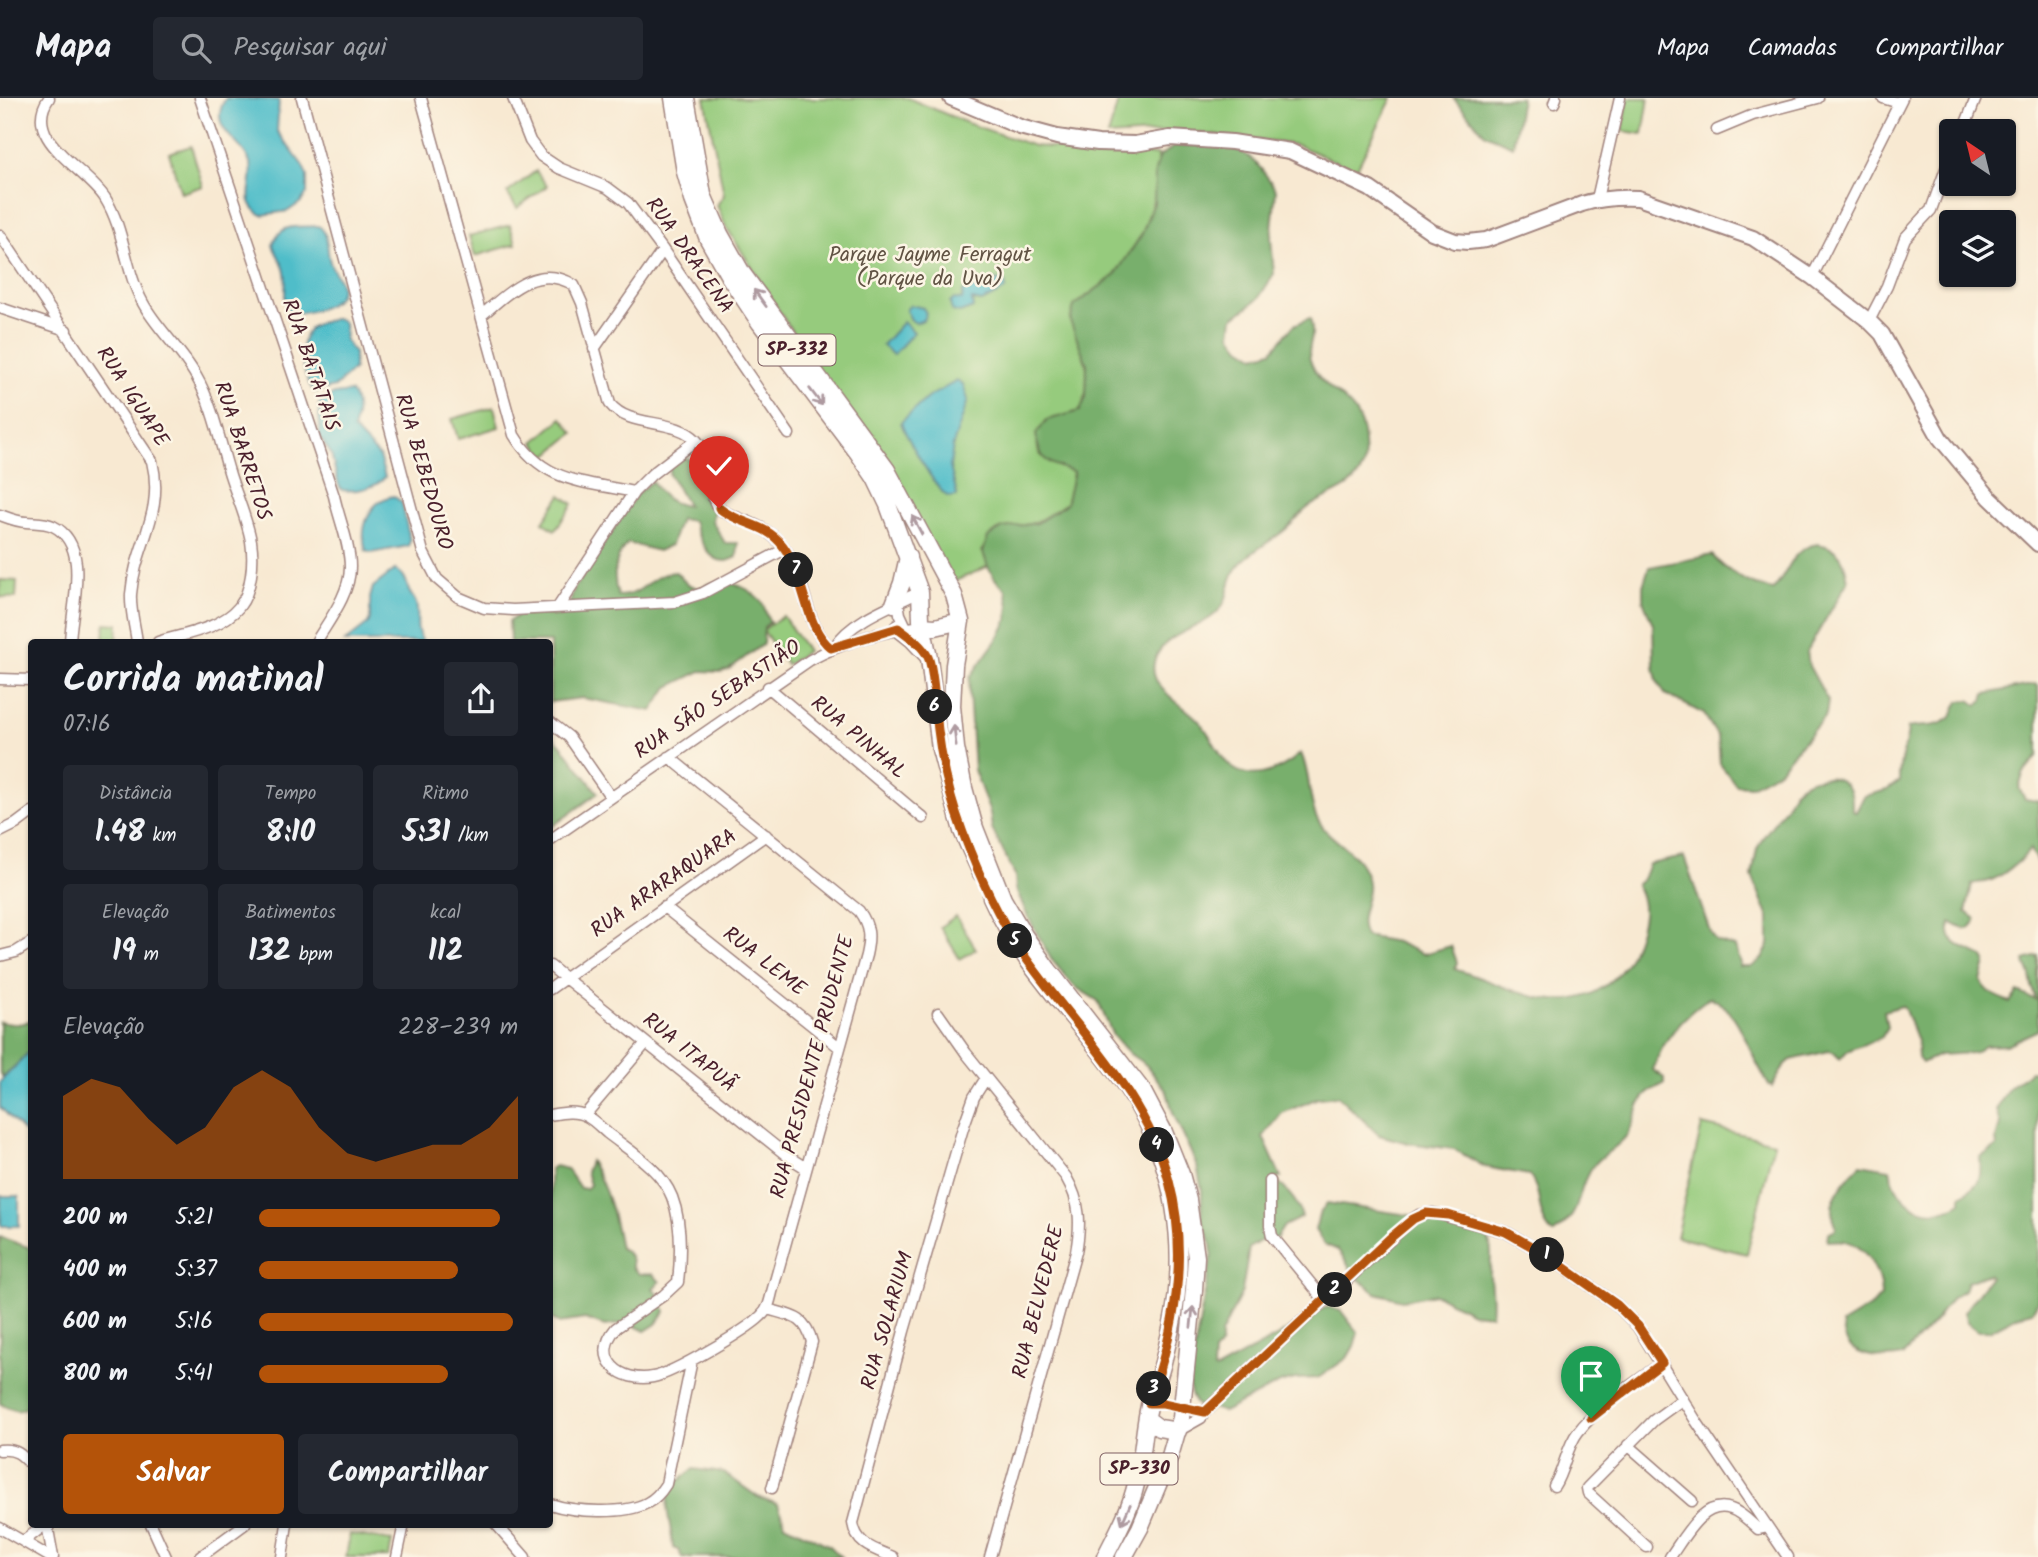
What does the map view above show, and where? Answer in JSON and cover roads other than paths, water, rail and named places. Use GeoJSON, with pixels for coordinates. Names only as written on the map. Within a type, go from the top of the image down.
{"type":"FeatureCollection","features":[{"type":"Feature","properties":{"kind":"main road","name":"SP-332"},"geometry":{"type":"LineString","coordinates":[[673,98],[685,172],[708,239],[760,323],[874,478],[888,505],[920,592]]}},
{"type":"Feature","properties":{"kind":"main road","name":"SP-332"},"geometry":{"type":"LineString","coordinates":[[686,98],[704,195],[720,234],[742,273],[887,470],[950,585]]}},
{"type":"Feature","properties":{"kind":"main road"},"geometry":{"type":"LineString","coordinates":[[951,98],[1020,127],[1057,137],[1098,143],[1135,144],[1170,138],[1232,142],[1290,151],[1370,189],[1432,232],[1455,241],[1486,240],[1597,199],[1620,197],[1638,198],[1753,238],[1812,277],[1869,321],[1889,344],[1940,438],[1990,498],[2038,544]]}},
{"type":"Feature","properties":{"kind":"main road"},"geometry":{"type":"LineString","coordinates":[[896,603],[908,557]]}},
{"type":"Feature","properties":{"kind":"main road"},"geometry":{"type":"LineString","coordinates":[[909,627],[935,627],[961,621],[950,585],[930,585],[920,592],[909,627],[912,639],[929,658]]}},
{"type":"Feature","properties":{"kind":"main road","name":"SP-330"},"geometry":{"type":"LineString","coordinates":[[961,621],[954,666],[952,706],[956,748],[964,788],[988,864],[1003,899],[1024,935],[1142,1090],[1164,1132],[1188,1200],[1196,1257],[1178,1431],[1140,1528],[1124,1557]]}},
{"type":"Feature","properties":{"kind":"main road","name":"SP-330"},"geometry":{"type":"LineString","coordinates":[[909,627],[929,658],[940,749],[962,831],[995,905],[1021,951],[1129,1092],[1164,1165],[1177,1224],[1179,1277],[1171,1329],[1148,1411],[1137,1482],[1105,1557]]}},
{"type":"Feature","properties":{"kind":"main road"},"geometry":{"type":"LineString","coordinates":[[1178,1431],[1158,1428],[1148,1411],[1163,1403],[1181,1408]]}},
{"type":"Feature","properties":{"kind":"street","name":"RUA BARRETOS"},"geometry":{"type":"LineString","coordinates":[[49,98],[41,120],[45,134],[54,147],[93,183],[112,211],[141,300],[185,359],[201,387],[251,541],[250,578],[247,593],[240,606],[229,618],[216,624],[168,639]]}},
{"type":"Feature","properties":{"kind":"street","name":"RUA BATATAIS"},"geometry":{"type":"LineString","coordinates":[[200,98],[334,496],[349,557],[348,580],[337,607],[318,639]]}},
{"type":"Feature","properties":{"kind":"street","name":"RUA BEBEDOURO"},"geometry":{"type":"LineString","coordinates":[[302,98],[423,552],[437,579],[446,589],[484,608],[513,610],[675,602],[703,593],[785,549]]}},
{"type":"Feature","properties":{"kind":"street"},"geometry":{"type":"LineString","coordinates":[[421,98],[514,435],[524,452],[549,472],[634,492]]}},
{"type":"Feature","properties":{"kind":"street","name":"RUA DRACENA"},"geometry":{"type":"LineString","coordinates":[[513,98],[530,141],[541,156],[559,168],[608,188],[628,203],[789,434]]}},
{"type":"Feature","properties":{"kind":"street"},"geometry":{"type":"LineString","coordinates":[[1597,199],[1620,98]]}},
{"type":"Feature","properties":{"kind":"street"},"geometry":{"type":"LineString","coordinates":[[1717,130],[1753,115],[1818,98]]}},
{"type":"Feature","properties":{"kind":"street"},"geometry":{"type":"LineString","coordinates":[[1812,277],[1900,101],[1883,98]]}},
{"type":"Feature","properties":{"kind":"street"},"geometry":{"type":"LineString","coordinates":[[1968,119],[1976,98]]}},
{"type":"Feature","properties":{"kind":"street"},"geometry":{"type":"LineString","coordinates":[[1869,321],[1905,238],[1931,210],[1939,188]]}},
{"type":"Feature","properties":{"kind":"street","name":"RUA IGUAPE"},"geometry":{"type":"LineString","coordinates":[[0,235],[152,461],[157,479],[157,496],[131,592],[137,639]]}},
{"type":"Feature","properties":{"kind":"street"},"geometry":{"type":"LineString","coordinates":[[594,349],[663,250]]}},
{"type":"Feature","properties":{"kind":"street"},"geometry":{"type":"LineString","coordinates":[[482,314],[500,300],[542,276],[555,276],[574,285],[579,294],[610,404],[615,410],[686,433],[696,440],[705,452],[716,504],[719,508],[767,531],[785,549],[795,568],[819,636],[833,647],[840,637],[896,603],[920,592]]}},
{"type":"Feature","properties":{"kind":"street"},"geometry":{"type":"LineString","coordinates":[[0,308],[66,330]]}},
{"type":"Feature","properties":{"kind":"street"},"geometry":{"type":"LineString","coordinates":[[558,607],[634,492],[652,474],[696,440]]}},
{"type":"Feature","properties":{"kind":"street"},"geometry":{"type":"LineString","coordinates":[[0,515],[51,525],[71,542],[76,553],[77,566],[70,639]]}},
{"type":"Feature","properties":{"kind":"street"},"geometry":{"type":"LineString","coordinates":[[896,603],[909,627]]}},
{"type":"Feature","properties":{"kind":"street","name":"RUA SÃO SEBASTIÃO"},"geometry":{"type":"LineString","coordinates":[[553,838],[768,687],[833,647],[909,627]]}},
{"type":"Feature","properties":{"kind":"street"},"geometry":{"type":"LineString","coordinates":[[0,680],[28,680]]}},
{"type":"Feature","properties":{"kind":"street","name":"RUA PINHAL"},"geometry":{"type":"LineString","coordinates":[[768,687],[923,818]]}},
{"type":"Feature","properties":{"kind":"street"},"geometry":{"type":"LineString","coordinates":[[553,724],[569,737],[611,796]]}},
{"type":"Feature","properties":{"kind":"street","name":"RUA PRESIDENTE PRUDENTE"},"geometry":{"type":"LineString","coordinates":[[670,757],[859,911],[866,920],[869,931],[869,943],[767,1309]]}},
{"type":"Feature","properties":{"kind":"street"},"geometry":{"type":"LineString","coordinates":[[0,832],[28,815]]}},
{"type":"Feature","properties":{"kind":"street","name":"RUA ARARAQUARA"},"geometry":{"type":"LineString","coordinates":[[553,987],[766,835]]}},
{"type":"Feature","properties":{"kind":"street","name":"RUA LEME"},"geometry":{"type":"LineString","coordinates":[[664,907],[839,1047]]}},
{"type":"Feature","properties":{"kind":"street"},"geometry":{"type":"LineString","coordinates":[[0,956],[16,952],[28,944]]}},
{"type":"Feature","properties":{"kind":"street","name":"RUA ITAPUÃ"},"geometry":{"type":"LineString","coordinates":[[553,969],[789,1158],[806,1168]]}},
{"type":"Feature","properties":{"kind":"street","name":"RUA BELVEDERE"},"geometry":{"type":"LineString","coordinates":[[938,1013],[986,1078],[1066,1177],[1074,1191],[1081,1224],[1076,1252],[990,1557]]}},
{"type":"Feature","properties":{"kind":"street"},"geometry":{"type":"LineString","coordinates":[[585,1115],[646,1043]]}},
{"type":"Feature","properties":{"kind":"street","name":"RUA SOLARIUM"},"geometry":{"type":"LineString","coordinates":[[893,1557],[863,1544],[854,1531],[853,1523],[904,1331],[963,1128],[974,1097],[986,1078]]}},
{"type":"Feature","properties":{"kind":"street"},"geometry":{"type":"LineString","coordinates":[[553,1115],[569,1112],[585,1115],[643,1161],[660,1178],[673,1200],[679,1226],[681,1254],[678,1282],[616,1328],[605,1348],[608,1362],[623,1373],[641,1379],[657,1377],[692,1360],[754,1322],[767,1309],[803,1321],[808,1327],[811,1342],[772,1488]]}},
{"type":"Feature","properties":{"kind":"street"},"geometry":{"type":"LineString","coordinates":[[1270,1181],[1272,1236],[1325,1301]]}},
{"type":"Feature","properties":{"kind":"street"},"geometry":{"type":"LineString","coordinates":[[1178,1431],[1201,1418],[1413,1219],[1426,1213],[1448,1215],[1506,1232],[1565,1267],[1617,1305],[1638,1326],[1788,1557]]}},
{"type":"Feature","properties":{"kind":"street"},"geometry":{"type":"LineString","coordinates":[[553,1505],[563,1508],[617,1510],[636,1508],[650,1502],[659,1494],[666,1484],[692,1360]]}},
{"type":"Feature","properties":{"kind":"street"},"geometry":{"type":"LineString","coordinates":[[1554,1486],[1563,1472],[1572,1442],[1578,1432],[1591,1418],[1662,1363]]}},
{"type":"Feature","properties":{"kind":"street"},"geometry":{"type":"LineString","coordinates":[[1647,1547],[1588,1493],[1587,1488],[1654,1420],[1683,1399]]}},
{"type":"Feature","properties":{"kind":"street"},"geometry":{"type":"LineString","coordinates":[[1181,1408],[1205,1412]]}},
{"type":"Feature","properties":{"kind":"street"},"geometry":{"type":"LineString","coordinates":[[1628,1445],[1692,1501]]}},
{"type":"Feature","properties":{"kind":"street"},"geometry":{"type":"LineString","coordinates":[[0,1450],[10,1449],[28,1462]]}},
{"type":"Feature","properties":{"kind":"street"},"geometry":{"type":"LineString","coordinates":[[1670,1557],[1698,1519],[1712,1508],[1734,1510],[1758,1529],[1767,1527]]}},
{"type":"Feature","properties":{"kind":"street"},"geometry":{"type":"LineString","coordinates":[[0,1528],[51,1557]]}},
{"type":"Feature","properties":{"kind":"street"},"geometry":{"type":"LineString","coordinates":[[24,1541],[41,1528]]}},
{"type":"Feature","properties":{"kind":"street"},"geometry":{"type":"LineString","coordinates":[[47,1528],[51,1557]]}},
{"type":"Feature","properties":{"kind":"street"},"geometry":{"type":"LineString","coordinates":[[153,1528],[166,1557]]}},
{"type":"Feature","properties":{"kind":"street"},"geometry":{"type":"LineString","coordinates":[[200,1557],[239,1528]]}},
{"type":"Feature","properties":{"kind":"street"},"geometry":{"type":"LineString","coordinates":[[282,1557],[287,1528]]}},
{"type":"Feature","properties":{"kind":"street"},"geometry":{"type":"LineString","coordinates":[[397,1557],[403,1528]]}},
{"type":"Feature","properties":{"kind":"street"},"geometry":{"type":"LineString","coordinates":[[499,1528],[522,1556]]}},
{"type":"Feature","properties":{"kind":"water"},"geometry":{"type":"Polygon","coordinates":[[[226,98],[279,100],[277,131],[303,166],[307,176],[307,193],[301,202],[288,211],[262,215],[251,204],[251,165],[247,156],[223,127],[220,118],[226,98]]]}},
{"type":"Feature","properties":{"kind":"water"},"geometry":{"type":"Polygon","coordinates":[[[319,226],[325,234],[330,262],[341,287],[339,294],[322,308],[291,313],[286,304],[284,268],[273,245],[276,237],[285,229],[319,226]]]}},
{"type":"Feature","properties":{"kind":"water"},"geometry":{"type":"Polygon","coordinates":[[[996,280],[1005,282],[1005,290],[982,302],[972,300],[973,308],[960,313],[952,311],[950,303],[954,299],[962,300],[963,291],[987,284],[995,285],[996,280]]]}},
{"type":"Feature","properties":{"kind":"water"},"geometry":{"type":"Polygon","coordinates":[[[910,305],[923,308],[926,313],[923,320],[916,323],[911,320],[906,310],[910,305]]]}},
{"type":"Feature","properties":{"kind":"water"},"geometry":{"type":"Polygon","coordinates":[[[333,319],[344,323],[345,340],[354,353],[354,369],[335,387],[314,392],[303,362],[304,338],[313,326],[333,319]]]}},
{"type":"Feature","properties":{"kind":"water"},"geometry":{"type":"Polygon","coordinates":[[[903,322],[914,332],[893,355],[882,345],[903,322]]]}},
{"type":"Feature","properties":{"kind":"water"},"geometry":{"type":"Polygon","coordinates":[[[957,381],[963,384],[968,400],[953,445],[950,467],[957,496],[951,497],[941,491],[928,472],[901,422],[927,398],[957,381]]]}},
{"type":"Feature","properties":{"kind":"water"},"geometry":{"type":"Polygon","coordinates":[[[351,392],[356,410],[353,429],[379,456],[385,477],[359,490],[342,490],[331,454],[319,436],[319,403],[334,394],[351,392]]]}},
{"type":"Feature","properties":{"kind":"water"},"geometry":{"type":"Polygon","coordinates":[[[394,496],[402,503],[410,541],[408,546],[371,553],[366,551],[364,533],[368,516],[378,503],[394,496]]]}},
{"type":"Feature","properties":{"kind":"water"},"geometry":{"type":"Polygon","coordinates":[[[395,570],[401,573],[416,603],[417,627],[422,639],[349,639],[368,624],[373,587],[395,570]]]}},
{"type":"Feature","properties":{"kind":"water"},"geometry":{"type":"Polygon","coordinates":[[[28,1053],[28,1136],[0,1107],[0,1082],[28,1053]]]}},
{"type":"Feature","properties":{"kind":"water"},"geometry":{"type":"Polygon","coordinates":[[[1,1196],[19,1196],[19,1226],[1,1226],[1,1196]]]}},
{"type":"Feature","properties":{"kind":"park label","name":"Parque Jayme Ferragut (Parque da Uva)"},"geometry":{"type":"Point","coordinates":[930,267]}}]}
